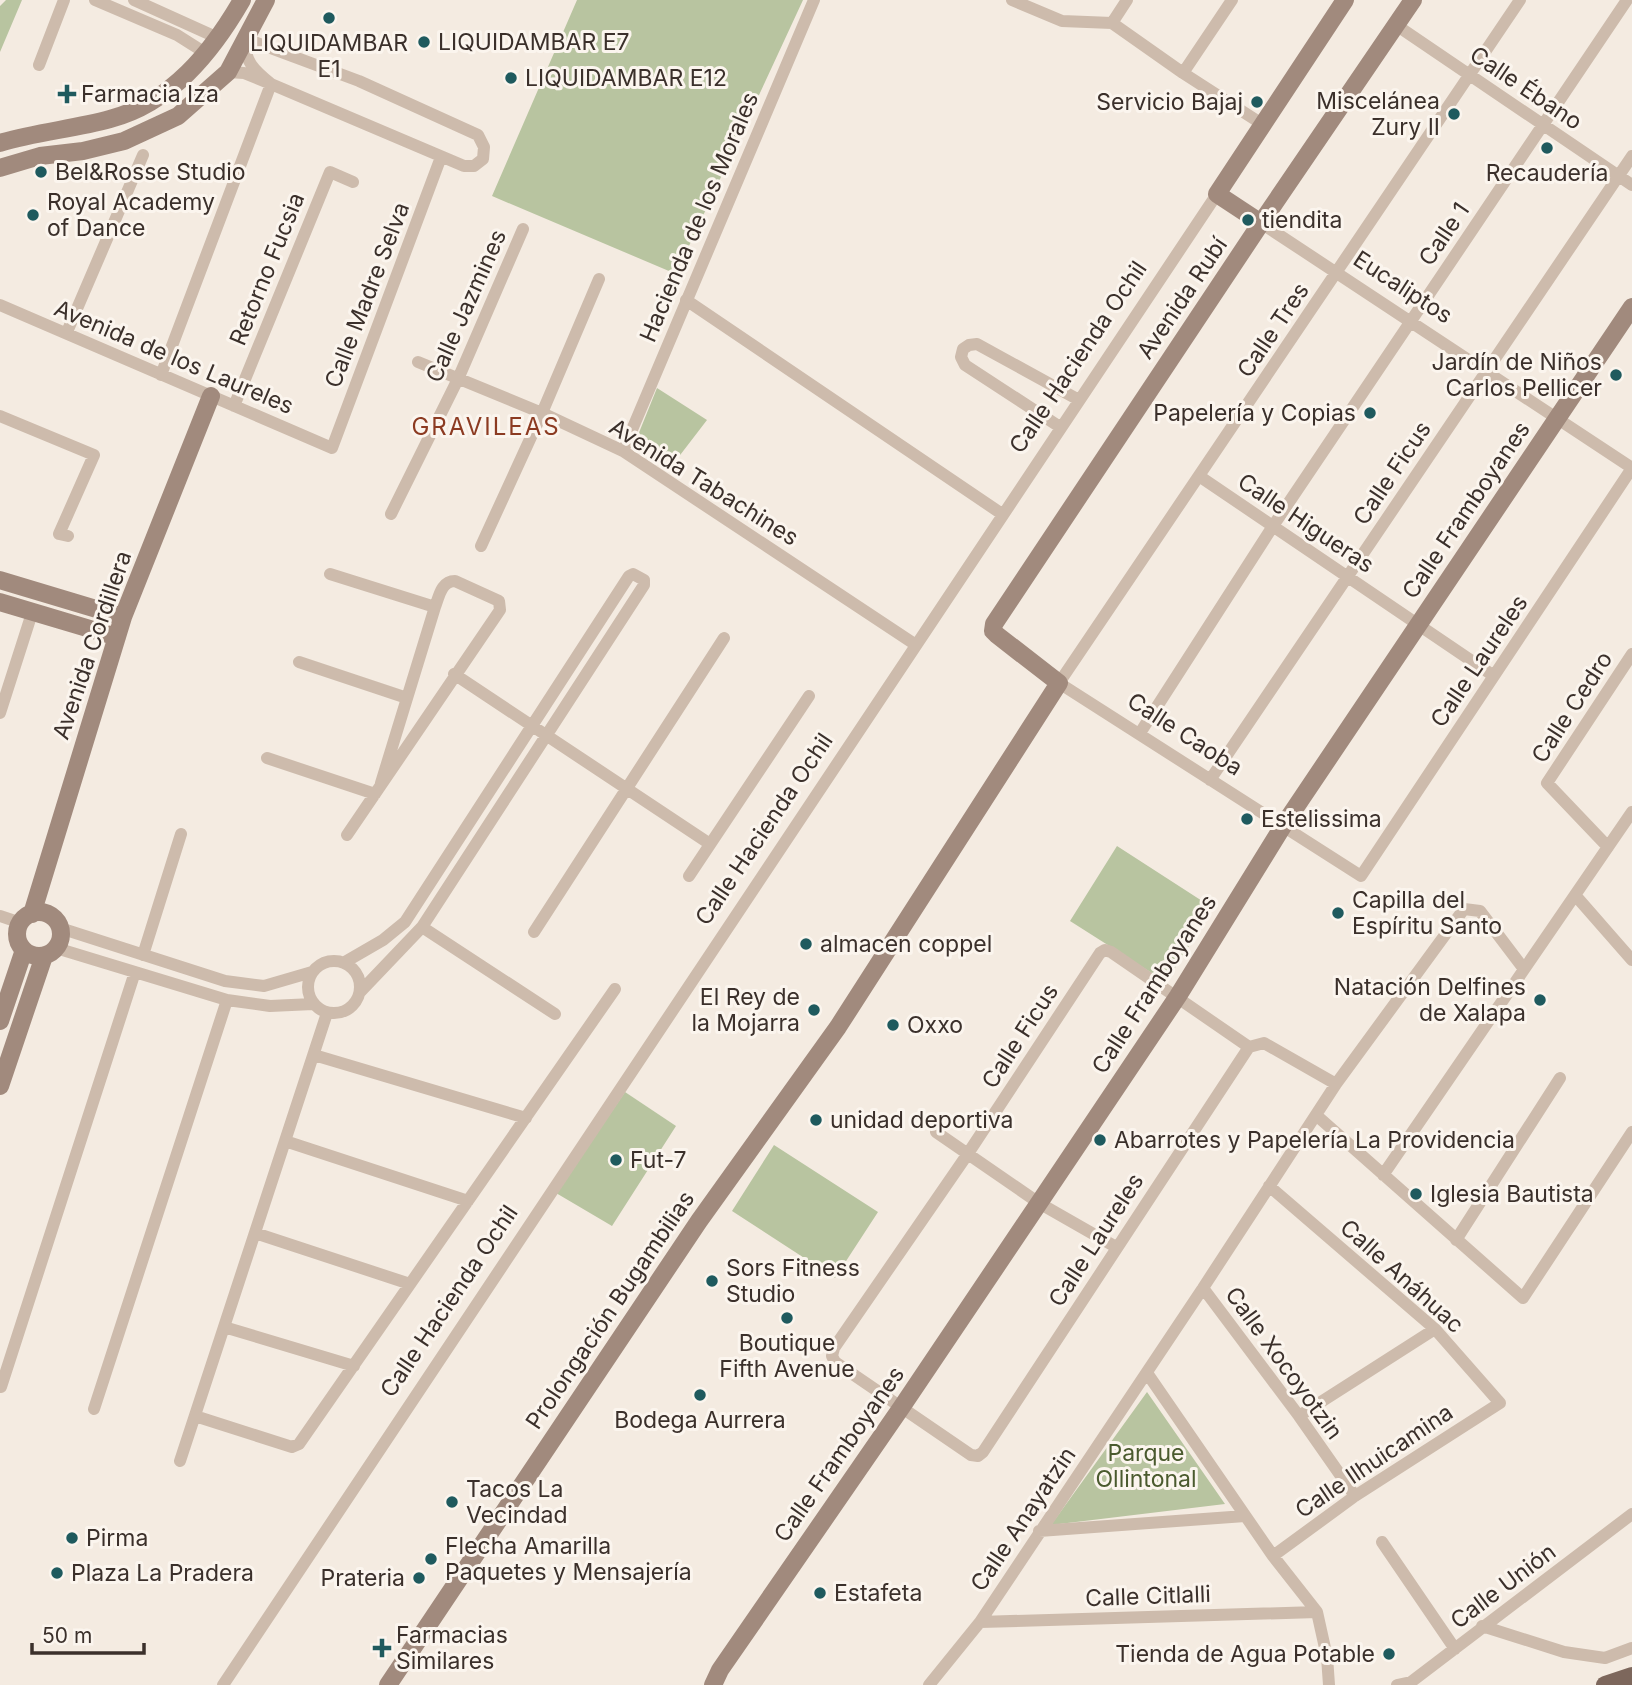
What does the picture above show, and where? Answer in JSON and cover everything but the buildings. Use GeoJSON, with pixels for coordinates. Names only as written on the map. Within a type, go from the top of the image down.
{"type":"FeatureCollection","features":[{"type":"Feature","properties":{"kind":"main road"},"geometry":{"type":"LineString","coordinates":[[1605,1685],[1632,1676]]}},
{"type":"Feature","properties":{"kind":"street"},"geometry":{"type":"LineString","coordinates":[[39,65],[64,0]]}},
{"type":"Feature","properties":{"kind":"street"},"geometry":{"type":"LineString","coordinates":[[95,0],[177,35],[207,54]]}},
{"type":"Feature","properties":{"kind":"street"},"geometry":{"type":"LineString","coordinates":[[134,0],[218,38]]}},
{"type":"Feature","properties":{"kind":"street"},"geometry":{"type":"LineString","coordinates":[[0,143],[22,136],[113,119],[150,103],[176,86],[207,54],[242,0]]}},
{"type":"Feature","properties":{"kind":"street"},"geometry":{"type":"LineString","coordinates":[[0,168],[40,156],[83,151],[124,141],[178,116],[228,72],[266,0]]}},
{"type":"Feature","properties":{"kind":"street","name":"Hacienda de los Morales"},"geometry":{"type":"LineString","coordinates":[[623,451],[814,0]]}},
{"type":"Feature","properties":{"kind":"street"},"geometry":{"type":"LineString","coordinates":[[1012,0],[1062,21],[1112,23],[1262,124]]}},
{"type":"Feature","properties":{"kind":"street"},"geometry":{"type":"LineString","coordinates":[[1112,23],[1127,0]]}},
{"type":"Feature","properties":{"kind":"street"},"geometry":{"type":"LineString","coordinates":[[1183,73],[1232,0]]}},
{"type":"Feature","properties":{"kind":"street","name":"Calle Hacienda Ochil"},"geometry":{"type":"LineString","coordinates":[[223,1685],[1345,0]]}},
{"type":"Feature","properties":{"kind":"street","name":"Avenida Rubí"},"geometry":{"type":"LineString","coordinates":[[994,624],[1413,0]]}},
{"type":"Feature","properties":{"kind":"street","name":"Calle Tres"},"geometry":{"type":"LineString","coordinates":[[1059,683],[1520,0]]}},
{"type":"Feature","properties":{"kind":"street","name":"Calle 1"},"geometry":{"type":"LineString","coordinates":[[1140,733],[1273,526],[1627,0]]}},
{"type":"Feature","properties":{"kind":"street","name":"Calle Ébano"},"geometry":{"type":"LineString","coordinates":[[1396,25],[1632,185]]}},
{"type":"Feature","properties":{"kind":"street"},"geometry":{"type":"LineString","coordinates":[[246,39],[247,59],[257,72],[271,83]]}},
{"type":"Feature","properties":{"kind":"street"},"geometry":{"type":"LineString","coordinates":[[228,72],[244,73],[271,83],[464,166],[474,166],[482,159],[484,147],[478,135],[390,95],[246,39]]}},
{"type":"Feature","properties":{"kind":"street"},"geometry":{"type":"LineString","coordinates":[[161,375],[271,83]]}},
{"type":"Feature","properties":{"kind":"street"},"geometry":{"type":"LineString","coordinates":[[67,332],[143,155]]}},
{"type":"Feature","properties":{"kind":"street","name":"Calle Ficus"},"geometry":{"type":"LineString","coordinates":[[1210,780],[1632,156]]}},
{"type":"Feature","properties":{"kind":"street","name":"Calle Madre Selva"},"geometry":{"type":"LineString","coordinates":[[331,447],[441,157]]}},
{"type":"Feature","properties":{"kind":"street","name":"Retorno Fucsia"},"geometry":{"type":"LineString","coordinates":[[234,406],[330,172],[353,182]]}},
{"type":"Feature","properties":{"kind":"street","name":"Eucaliptos"},"geometry":{"type":"LineString","coordinates":[[1217,194],[1632,468]]}},
{"type":"Feature","properties":{"kind":"street","name":"Calle Jazmines"},"geometry":{"type":"LineString","coordinates":[[391,514],[458,379],[523,229]]}},
{"type":"Feature","properties":{"kind":"street"},"geometry":{"type":"LineString","coordinates":[[481,546],[542,413],[598,279]]}},
{"type":"Feature","properties":{"kind":"street"},"geometry":{"type":"LineString","coordinates":[[686,300],[1002,514]]}},
{"type":"Feature","properties":{"kind":"street","name":"Avenida de los Laureles"},"geometry":{"type":"LineString","coordinates":[[0,305],[331,447]]}},
{"type":"Feature","properties":{"kind":"street","name":"Calle Framboyanes"},"geometry":{"type":"LineString","coordinates":[[713,1685],[720,1670],[901,1408],[1178,996],[1283,826],[1632,307]]}},
{"type":"Feature","properties":{"kind":"street"},"geometry":{"type":"LineString","coordinates":[[1060,427],[964,365],[961,357],[963,349],[977,344],[1079,400]]}},
{"type":"Feature","properties":{"kind":"street","name":"Avenida Tabachines"},"geometry":{"type":"LineString","coordinates":[[418,362],[542,413],[623,451],[916,645]]}},
{"type":"Feature","properties":{"kind":"street","name":"Avenida Cordillera"},"geometry":{"type":"LineString","coordinates":[[26,918],[123,617],[211,396]]}},
{"type":"Feature","properties":{"kind":"street"},"geometry":{"type":"LineString","coordinates":[[0,417],[94,455],[59,534],[68,536]]}},
{"type":"Feature","properties":{"kind":"street","name":"Calle Laureles"},"geometry":{"type":"LineString","coordinates":[[1361,876],[1632,468]]}},
{"type":"Feature","properties":{"kind":"street","name":"Calle Higueras"},"geometry":{"type":"LineString","coordinates":[[1199,476],[1494,676]]}},
{"type":"Feature","properties":{"kind":"street"},"geometry":{"type":"LineString","coordinates":[[330,574],[435,607]]}},
{"type":"Feature","properties":{"kind":"street"},"geometry":{"type":"LineString","coordinates":[[26,918],[18,937],[24,950],[30,954],[50,952],[135,972],[227,1000],[270,1006],[313,1004],[327,1013],[336,1013],[351,1007],[360,992],[422,927],[644,585],[644,580],[639,576],[629,576],[405,922],[383,940],[345,962],[326,961],[312,972],[264,986],[225,981],[60,928]]}},
{"type":"Feature","properties":{"kind":"street"},"geometry":{"type":"LineString","coordinates":[[0,580],[123,617]]}},
{"type":"Feature","properties":{"kind":"street"},"geometry":{"type":"LineString","coordinates":[[347,835],[500,610],[499,601],[455,581],[443,585],[378,788]]}},
{"type":"Feature","properties":{"kind":"street"},"geometry":{"type":"LineString","coordinates":[[0,602],[117,637]]}},
{"type":"Feature","properties":{"kind":"street"},"geometry":{"type":"LineString","coordinates":[[0,713],[3,694],[32,613]]}},
{"type":"Feature","properties":{"kind":"street","name":"Calle Caoba"},"geometry":{"type":"LineString","coordinates":[[994,624],[993,631],[997,635],[1059,683],[1361,876]]}},
{"type":"Feature","properties":{"kind":"street"},"geometry":{"type":"LineString","coordinates":[[534,932],[724,638]]}},
{"type":"Feature","properties":{"kind":"street","name":"Calle Cedro"},"geometry":{"type":"LineString","coordinates":[[1608,847],[1547,783],[1632,654]]}},
{"type":"Feature","properties":{"kind":"street"},"geometry":{"type":"LineString","coordinates":[[299,662],[407,698]]}},
{"type":"Feature","properties":{"kind":"street"},"geometry":{"type":"LineString","coordinates":[[454,674],[710,844]]}},
{"type":"Feature","properties":{"kind":"street","name":"Prolongación Bugambilias"},"geometry":{"type":"LineString","coordinates":[[388,1685],[699,1221],[838,1027],[1059,683]]}},
{"type":"Feature","properties":{"kind":"street"},"geometry":{"type":"LineString","coordinates":[[689,876],[809,696]]}},
{"type":"Feature","properties":{"kind":"street"},"geometry":{"type":"LineString","coordinates":[[267,758],[378,788]]}},
{"type":"Feature","properties":{"kind":"street"},"geometry":{"type":"LineString","coordinates":[[1383,1175],[1632,812]]}},
{"type":"Feature","properties":{"kind":"street"},"geometry":{"type":"LineString","coordinates":[[143,955],[181,834]]}},
{"type":"Feature","properties":{"kind":"street"},"geometry":{"type":"LineString","coordinates":[[439,870],[454,880]]}},
{"type":"Feature","properties":{"kind":"street"},"geometry":{"type":"LineString","coordinates":[[1575,895],[1632,960]]}},
{"type":"Feature","properties":{"kind":"street","name":"Calle Anayatzin"},"geometry":{"type":"LineString","coordinates":[[929,1685],[980,1622],[1336,1084],[1464,909],[1480,911],[1524,969]]}},
{"type":"Feature","properties":{"kind":"street"},"geometry":{"type":"LineString","coordinates":[[0,916],[26,918],[39,912],[52,916],[61,935],[50,952],[0,1086]]}},
{"type":"Feature","properties":{"kind":"street"},"geometry":{"type":"LineString","coordinates":[[422,927],[555,1014]]}},
{"type":"Feature","properties":{"kind":"street"},"geometry":{"type":"LineString","coordinates":[[0,1021],[24,950]]}},
{"type":"Feature","properties":{"kind":"street","name":"Calle Ficus"},"geometry":{"type":"LineString","coordinates":[[901,1408],[835,1362],[832,1356],[834,1348],[967,1155],[1100,953],[1105,950],[1111,952],[1178,996]]}},
{"type":"Feature","properties":{"kind":"street"},"geometry":{"type":"LineString","coordinates":[[345,962],[358,975],[360,992]]}},
{"type":"Feature","properties":{"kind":"street"},"geometry":{"type":"LineString","coordinates":[[178,985],[184,968]]}},
{"type":"Feature","properties":{"kind":"street"},"geometry":{"type":"LineString","coordinates":[[1,1388],[135,972]]}},
{"type":"Feature","properties":{"kind":"street"},"geometry":{"type":"LineString","coordinates":[[312,972],[307,989],[313,1004]]}},
{"type":"Feature","properties":{"kind":"street"},"geometry":{"type":"LineString","coordinates":[[195,1416],[292,1447],[299,1444],[615,989]]}},
{"type":"Feature","properties":{"kind":"street"},"geometry":{"type":"LineString","coordinates":[[1178,996],[1249,1047],[1264,1043],[1336,1084]]}},
{"type":"Feature","properties":{"kind":"street"},"geometry":{"type":"LineString","coordinates":[[94,1409],[227,1000]]}},
{"type":"Feature","properties":{"kind":"street"},"geometry":{"type":"LineString","coordinates":[[180,1461],[327,1013]]}},
{"type":"Feature","properties":{"kind":"street","name":"Calle Laureles"},"geometry":{"type":"LineString","coordinates":[[901,1408],[971,1455],[983,1452],[1249,1047]]}},
{"type":"Feature","properties":{"kind":"street"},"geometry":{"type":"LineString","coordinates":[[314,1055],[526,1118]]}},
{"type":"Feature","properties":{"kind":"street"},"geometry":{"type":"LineString","coordinates":[[1457,1240],[1560,1078]]}},
{"type":"Feature","properties":{"kind":"street"},"geometry":{"type":"LineString","coordinates":[[1316,1115],[1523,1298],[1632,1132]]}},
{"type":"Feature","properties":{"kind":"street"},"geometry":{"type":"LineString","coordinates":[[936,1132],[1039,1203],[1116,1247]]}},
{"type":"Feature","properties":{"kind":"street"},"geometry":{"type":"LineString","coordinates":[[285,1141],[468,1201]]}},
{"type":"Feature","properties":{"kind":"street","name":"Calle Anáhuac"},"geometry":{"type":"LineString","coordinates":[[1269,1186],[1435,1329],[1500,1403]]}},
{"type":"Feature","properties":{"kind":"street"},"geometry":{"type":"LineString","coordinates":[[255,1233],[411,1284]]}},
{"type":"Feature","properties":{"kind":"street","name":"Calle Xocoyotzin"},"geometry":{"type":"LineString","coordinates":[[1203,1288],[1355,1496]]}},
{"type":"Feature","properties":{"kind":"street"},"geometry":{"type":"LineString","coordinates":[[224,1327],[354,1366]]}},
{"type":"Feature","properties":{"kind":"street"},"geometry":{"type":"LineString","coordinates":[[1299,1416],[1435,1329]]}},
{"type":"Feature","properties":{"kind":"street"},"geometry":{"type":"LineString","coordinates":[[1147,1373],[1273,1556],[1317,1612],[1327,1657],[1329,1685]]}},
{"type":"Feature","properties":{"kind":"street","name":"Calle Ilhuicamina"},"geometry":{"type":"LineString","coordinates":[[1273,1556],[1355,1496],[1500,1403]]}},
{"type":"Feature","properties":{"kind":"street","name":"Calle Unión"},"geometry":{"type":"LineString","coordinates":[[1397,1685],[1411,1682],[1632,1514]]}},
{"type":"Feature","properties":{"kind":"street"},"geometry":{"type":"LineString","coordinates":[[1039,1531],[1245,1516]]}},
{"type":"Feature","properties":{"kind":"street"},"geometry":{"type":"LineString","coordinates":[[1382,1542],[1455,1649]]}},
{"type":"Feature","properties":{"kind":"street","name":"Calle Citlalli"},"geometry":{"type":"LineString","coordinates":[[980,1622],[1317,1612]]}},
{"type":"Feature","properties":{"kind":"street"},"geometry":{"type":"LineString","coordinates":[[1482,1626],[1564,1652],[1605,1658],[1632,1648]]}},
{"type":"Feature","properties":{"kind":"green space"},"geometry":{"type":"Polygon","coordinates":[[[6,0],[22,0],[0,52],[0,6],[6,0]]]}},
{"type":"Feature","properties":{"kind":"green space"},"geometry":{"type":"Polygon","coordinates":[[[577,0],[803,0],[676,274],[492,196],[577,0]]]}},
{"type":"Feature","properties":{"kind":"green space"},"geometry":{"type":"Polygon","coordinates":[[[657,388],[707,420],[674,463],[636,440],[657,388]]]}},
{"type":"Feature","properties":{"kind":"green space"},"geometry":{"type":"Polygon","coordinates":[[[1117,846],[1213,908],[1166,982],[1070,921],[1117,846]]]}},
{"type":"Feature","properties":{"kind":"green space","name":"Fut-7"},"geometry":{"type":"Polygon","coordinates":[[[625,1092],[676,1126],[612,1226],[556,1193],[625,1092]]]}},
{"type":"Feature","properties":{"kind":"green space"},"geometry":{"type":"Polygon","coordinates":[[[774,1145],[878,1212],[835,1278],[732,1211],[774,1145]]]}},
{"type":"Feature","properties":{"kind":"green space","name":"Parque Ollintonal"},"geometry":{"type":"Polygon","coordinates":[[[1147,1392],[1225,1504],[1051,1525],[1147,1392]]]}},
{"type":"Feature","properties":{"kind":"place","name":"LIQUIDAMBAR E1"},"geometry":{"type":"Point","coordinates":[329,18]}},
{"type":"Feature","properties":{"kind":"place","name":"LIQUIDAMBAR E7"},"geometry":{"type":"Point","coordinates":[424,42]}},
{"type":"Feature","properties":{"kind":"place","name":"LIQUIDAMBAR E12"},"geometry":{"type":"Point","coordinates":[511,78]}},
{"type":"Feature","properties":{"kind":"place","name":"Farmacia Iza"},"geometry":{"type":"Point","coordinates":[67,94]}},
{"type":"Feature","properties":{"kind":"place","name":"Servicio Bajaj"},"geometry":{"type":"Point","coordinates":[1257,102]}},
{"type":"Feature","properties":{"kind":"place","name":"Miscelánea Zury II"},"geometry":{"type":"Point","coordinates":[1454,114]}},
{"type":"Feature","properties":{"kind":"place","name":"Recaudería"},"geometry":{"type":"Point","coordinates":[1547,148]}},
{"type":"Feature","properties":{"kind":"place","name":"Bel&Rosse Studio"},"geometry":{"type":"Point","coordinates":[41,172]}},
{"type":"Feature","properties":{"kind":"place","name":"Royal Academy of Dance"},"geometry":{"type":"Point","coordinates":[33,215]}},
{"type":"Feature","properties":{"kind":"place","name":"tiendita"},"geometry":{"type":"Point","coordinates":[1248,220]}},
{"type":"Feature","properties":{"kind":"place","name":"Jardín de Niños Carlos Pellicer"},"geometry":{"type":"Point","coordinates":[1616,375]}},
{"type":"Feature","properties":{"kind":"place","name":"Papelería y Copias"},"geometry":{"type":"Point","coordinates":[1370,413]}},
{"type":"Feature","properties":{"kind":"place","name":"Estelissima"},"geometry":{"type":"Point","coordinates":[1247,819]}},
{"type":"Feature","properties":{"kind":"place","name":"Capilla del Espíritu Santo"},"geometry":{"type":"Point","coordinates":[1338,913]}},
{"type":"Feature","properties":{"kind":"place","name":"almacen coppel"},"geometry":{"type":"Point","coordinates":[806,944]}},
{"type":"Feature","properties":{"kind":"place","name":"Natación Delfines de Xalapa"},"geometry":{"type":"Point","coordinates":[1540,1000]}},
{"type":"Feature","properties":{"kind":"place","name":"El Rey de la Mojarra"},"geometry":{"type":"Point","coordinates":[814,1010]}},
{"type":"Feature","properties":{"kind":"place","name":"Oxxo"},"geometry":{"type":"Point","coordinates":[893,1025]}},
{"type":"Feature","properties":{"kind":"place","name":"unidad deportiva"},"geometry":{"type":"Point","coordinates":[816,1120]}},
{"type":"Feature","properties":{"kind":"place","name":"Abarrotes y Papelería La Providencia"},"geometry":{"type":"Point","coordinates":[1100,1140]}},
{"type":"Feature","properties":{"kind":"place","name":"Fut-7"},"geometry":{"type":"Point","coordinates":[616,1160]}},
{"type":"Feature","properties":{"kind":"place","name":"Iglesia Bautista"},"geometry":{"type":"Point","coordinates":[1416,1194]}},
{"type":"Feature","properties":{"kind":"place","name":"Sors Fitness Studio"},"geometry":{"type":"Point","coordinates":[712,1281]}},
{"type":"Feature","properties":{"kind":"place","name":"Boutique Fifth Avenue"},"geometry":{"type":"Point","coordinates":[787,1318]}},
{"type":"Feature","properties":{"kind":"place","name":"Bodega Aurrera"},"geometry":{"type":"Point","coordinates":[700,1395]}},
{"type":"Feature","properties":{"kind":"place","name":"Tacos La Vecindad"},"geometry":{"type":"Point","coordinates":[452,1502]}},
{"type":"Feature","properties":{"kind":"place","name":"Pirma"},"geometry":{"type":"Point","coordinates":[72,1538]}},
{"type":"Feature","properties":{"kind":"place","name":"Flecha Amarilla Paquetes y Mensajería"},"geometry":{"type":"Point","coordinates":[431,1559]}},
{"type":"Feature","properties":{"kind":"place","name":"Plaza La Pradera"},"geometry":{"type":"Point","coordinates":[57,1573]}},
{"type":"Feature","properties":{"kind":"place","name":"Prateria"},"geometry":{"type":"Point","coordinates":[419,1578]}},
{"type":"Feature","properties":{"kind":"place","name":"Estafeta"},"geometry":{"type":"Point","coordinates":[820,1593]}},
{"type":"Feature","properties":{"kind":"place","name":"Farmacias Similares"},"geometry":{"type":"Point","coordinates":[382,1648]}},
{"type":"Feature","properties":{"kind":"place","name":"Tienda de Agua Potable"},"geometry":{"type":"Point","coordinates":[1389,1654]}},
{"type":"Feature","properties":{"kind":"district","name":"GRAVILEAS"},"geometry":{"type":"Point","coordinates":[486,426]}}]}
